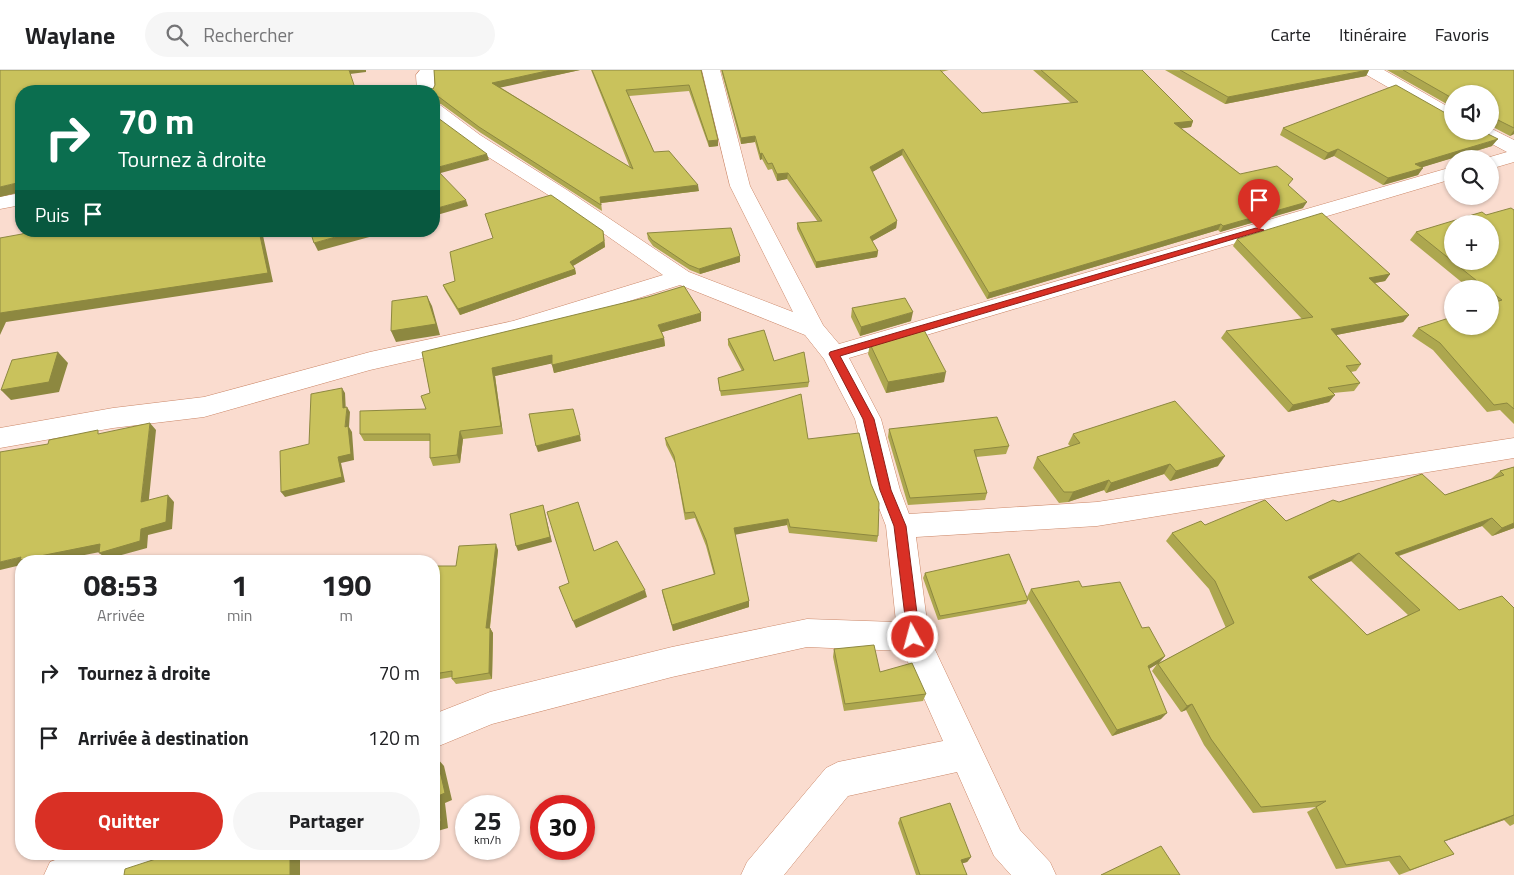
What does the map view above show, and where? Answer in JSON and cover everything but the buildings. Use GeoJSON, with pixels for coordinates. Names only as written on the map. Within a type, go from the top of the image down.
{"type":"FeatureCollection","features":[{"type":"Feature","properties":{"kind":"street"},"geometry":{"type":"LineString","coordinates":[[426,85],[425,75],[429,70]]}},
{"type":"Feature","properties":{"kind":"street"},"geometry":{"type":"LineString","coordinates":[[710,70],[740,186],[813,328],[834,354],[868,419],[886,490],[900,526],[913,637],[1007,843],[1037,875]]}},
{"type":"Feature","properties":{"kind":"street"},"geometry":{"type":"LineString","coordinates":[[1371,70],[1444,111]]}},
{"type":"Feature","properties":{"kind":"street"},"geometry":{"type":"LineString","coordinates":[[440,116],[560,194],[681,277],[813,328]]}},
{"type":"Feature","properties":{"kind":"street"},"geometry":{"type":"LineString","coordinates":[[1499,140],[1514,148]]}},
{"type":"Feature","properties":{"kind":"street"},"geometry":{"type":"LineString","coordinates":[[1499,160],[1514,156]]}},
{"type":"Feature","properties":{"kind":"street"},"geometry":{"type":"LineString","coordinates":[[834,354],[1444,176]]}},
{"type":"Feature","properties":{"kind":"street"},"geometry":{"type":"LineString","coordinates":[[0,203],[15,200]]}},
{"type":"Feature","properties":{"kind":"street"},"geometry":{"type":"LineString","coordinates":[[0,438],[113,418],[204,407],[370,361],[515,329],[681,277]]}},
{"type":"Feature","properties":{"kind":"street"},"geometry":{"type":"LineString","coordinates":[[900,526],[1097,514],[1514,448]]}},
{"type":"Feature","properties":{"kind":"street"},"geometry":{"type":"LineString","coordinates":[[440,729],[490,708],[672,662],[806,633],[913,637]]}},
{"type":"Feature","properties":{"kind":"street"},"geometry":{"type":"LineString","coordinates":[[760,875],[838,780],[966,753]]}},
{"type":"Feature","properties":{"kind":"street"},"geometry":{"type":"LineString","coordinates":[[63,875],[114,860]]}},
{"type":"Feature","properties":{"kind":"route"},"geometry":{"type":"LineString","coordinates":[[913,637],[900,526],[886,490],[868,419],[834,354],[1259,230]]}}]}
